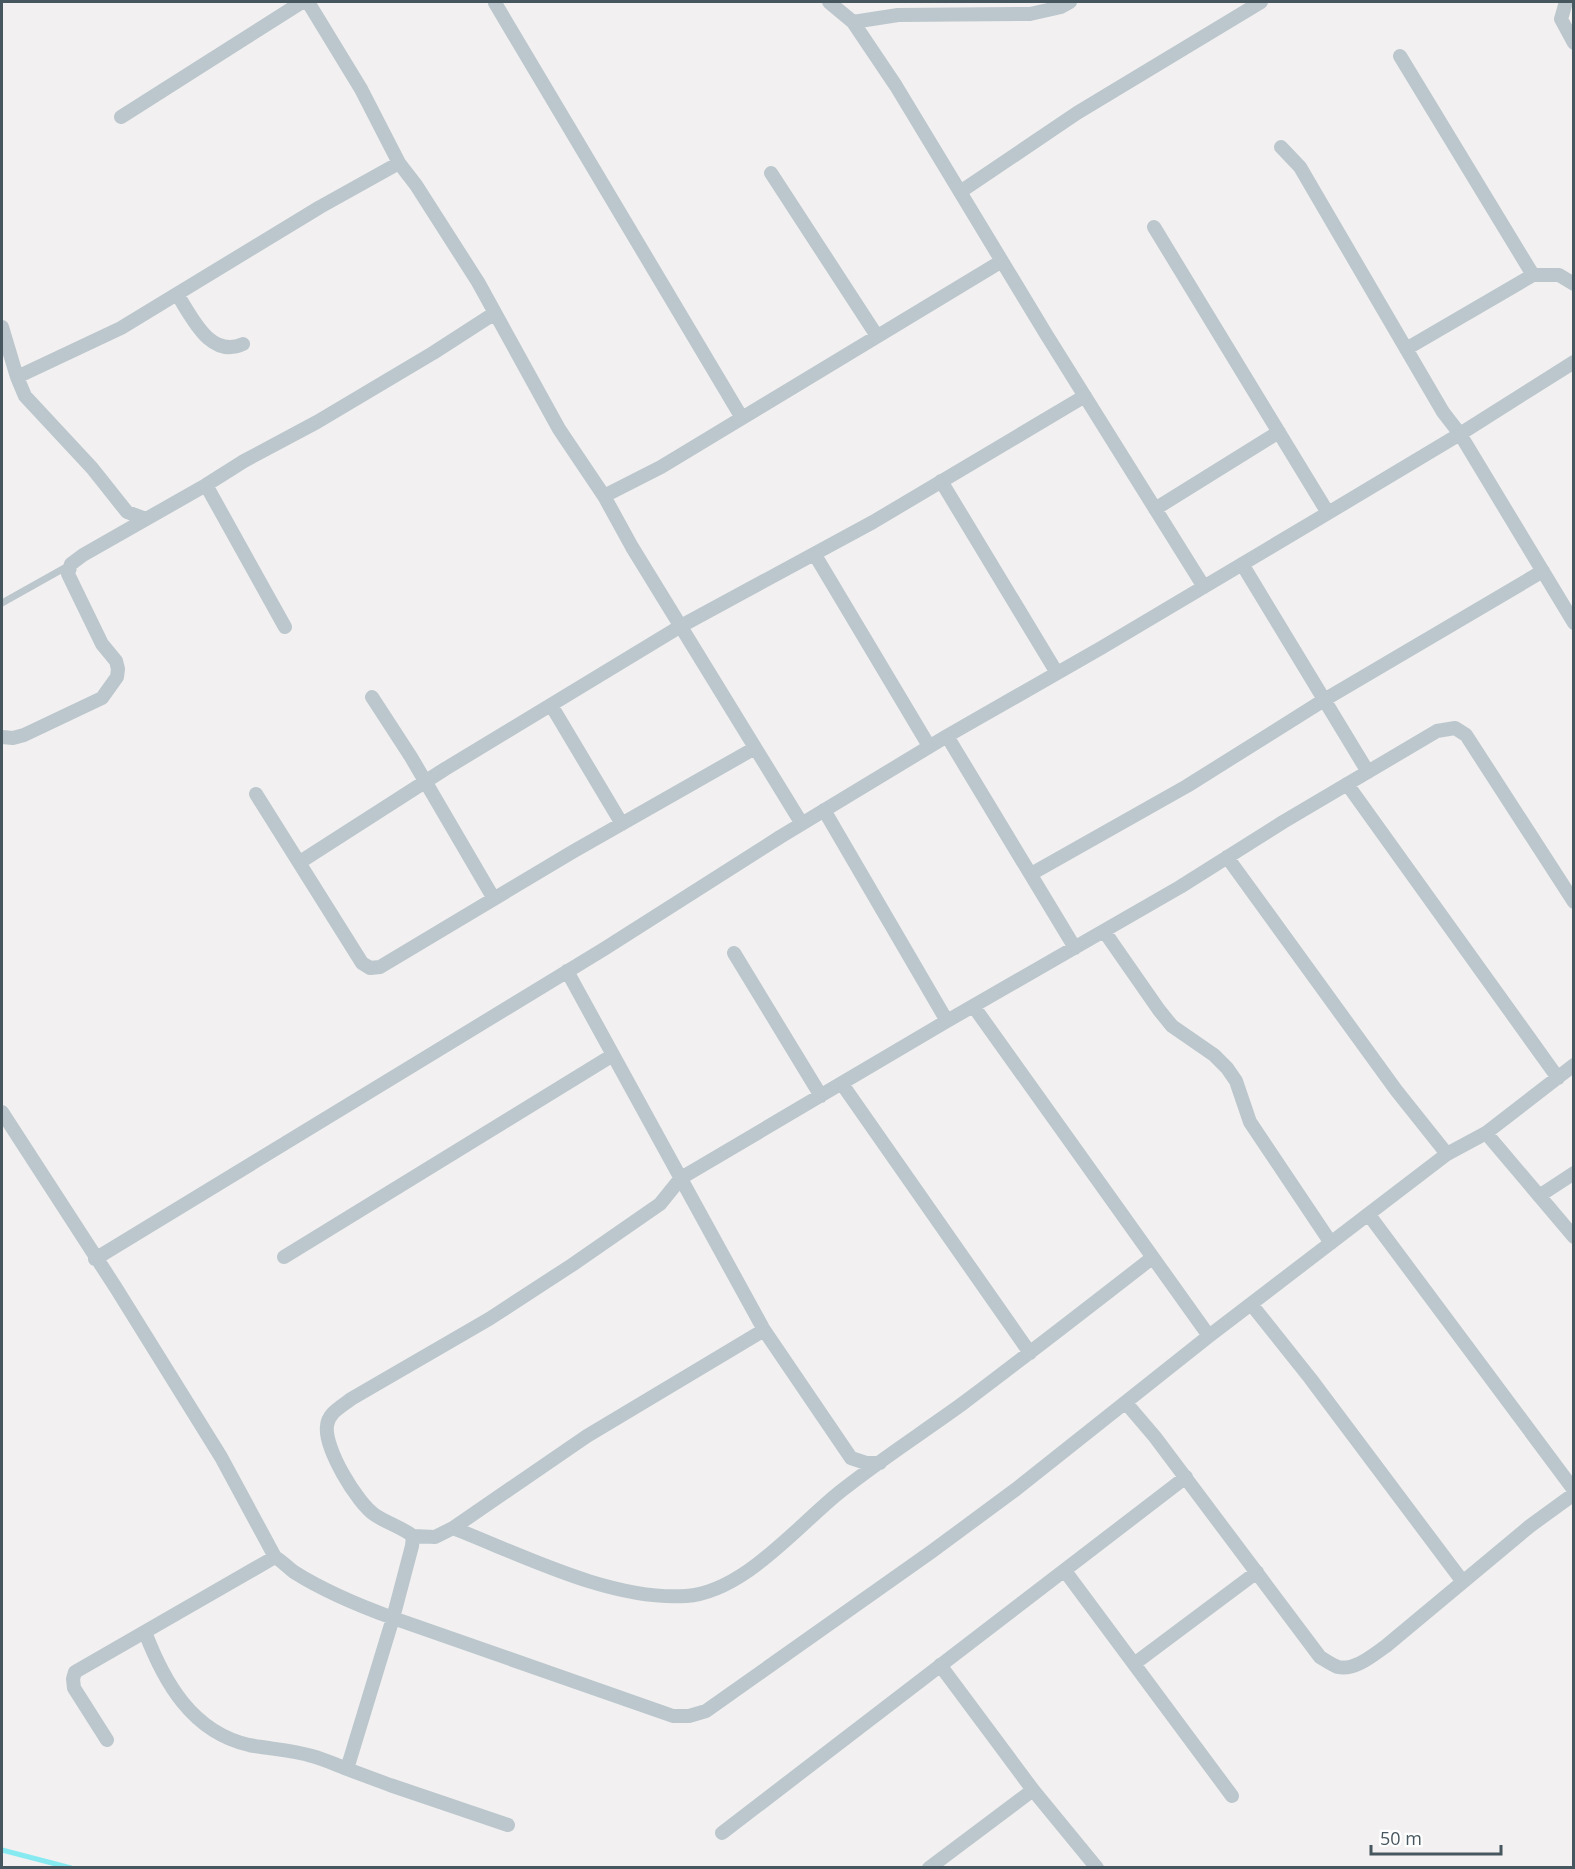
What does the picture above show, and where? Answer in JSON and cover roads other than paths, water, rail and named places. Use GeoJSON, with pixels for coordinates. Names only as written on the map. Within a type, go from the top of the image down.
{"type":"FeatureCollection","features":[{"type":"Feature","properties":{"kind":"street"},"geometry":{"type":"LineString","coordinates":[[121,117],[302,2]]}},
{"type":"Feature","properties":{"kind":"street"},"geometry":{"type":"LineString","coordinates":[[308,2],[361,89],[399,163],[435,215],[495,313],[559,429],[604,496],[802,824]]}},
{"type":"Feature","properties":{"kind":"street"},"geometry":{"type":"LineString","coordinates":[[829,2],[853,22],[896,86],[1204,587]]}},
{"type":"Feature","properties":{"kind":"street"},"geometry":{"type":"LineString","coordinates":[[853,22],[898,15],[1030,14],[1061,8],[1070,2]]}},
{"type":"Feature","properties":{"kind":"street"},"geometry":{"type":"LineString","coordinates":[[960,192],[1077,113],[1261,2]]}},
{"type":"Feature","properties":{"kind":"street"},"geometry":{"type":"LineString","coordinates":[[1566,2],[1561,19],[1574,43]]}},
{"type":"Feature","properties":{"kind":"street"},"geometry":{"type":"LineString","coordinates":[[495,3],[742,418]]}},
{"type":"Feature","properties":{"kind":"street"},"geometry":{"type":"LineString","coordinates":[[1400,56],[1533,275]]}},
{"type":"Feature","properties":{"kind":"street"},"geometry":{"type":"LineString","coordinates":[[1281,147],[1300,167],[1443,412],[1460,434],[1574,622]]}},
{"type":"Feature","properties":{"kind":"street"},"geometry":{"type":"LineString","coordinates":[[17,377],[121,328],[320,207],[399,163]]}},
{"type":"Feature","properties":{"kind":"street"},"geometry":{"type":"LineString","coordinates":[[771,173],[877,336]]}},
{"type":"Feature","properties":{"kind":"street"},"geometry":{"type":"LineString","coordinates":[[1154,227],[1328,513]]}},
{"type":"Feature","properties":{"kind":"street"},"geometry":{"type":"LineString","coordinates":[[604,496],[661,467],[1002,261]]}},
{"type":"Feature","properties":{"kind":"street"},"geometry":{"type":"LineString","coordinates":[[1406,349],[1533,275],[1559,275],[1574,284]]}},
{"type":"Feature","properties":{"kind":"street"},"geometry":{"type":"LineString","coordinates":[[177,294],[203,335],[227,348],[243,344]]}},
{"type":"Feature","properties":{"kind":"street"},"geometry":{"type":"LineString","coordinates":[[2,737],[13,738],[24,735],[102,698],[117,677],[116,661],[102,644],[68,574],[70,564],[243,461],[361,396],[495,313]]}},
{"type":"Feature","properties":{"kind":"street"},"geometry":{"type":"LineString","coordinates":[[2,327],[17,377],[26,396],[92,468],[127,512],[146,519]]}},
{"type":"Feature","properties":{"kind":"street"},"geometry":{"type":"LineString","coordinates":[[95,1259],[567,971],[947,735],[1204,587],[1460,434],[1574,362]]}},
{"type":"Feature","properties":{"kind":"street"},"geometry":{"type":"LineString","coordinates":[[300,862],[681,626],[815,555],[1085,396]]}},
{"type":"Feature","properties":{"kind":"street"},"geometry":{"type":"LineString","coordinates":[[1155,509],[1279,432]]}},
{"type":"Feature","properties":{"kind":"street"},"geometry":{"type":"LineString","coordinates":[[941,481],[1057,673]]}},
{"type":"Feature","properties":{"kind":"street"},"geometry":{"type":"LineString","coordinates":[[206,485],[285,627]]}},
{"type":"Feature","properties":{"kind":"street"},"geometry":{"type":"LineString","coordinates":[[815,555],[929,746]]}},
{"type":"Feature","properties":{"kind":"street"},"geometry":{"type":"LineString","coordinates":[[1242,564],[1368,772]]}},
{"type":"Feature","properties":{"kind":"street"},"geometry":{"type":"LineString","coordinates":[[1031,874],[1187,786],[1324,700],[1543,571]]}},
{"type":"Feature","properties":{"kind":"street"},"geometry":{"type":"LineString","coordinates":[[372,697],[426,782],[494,899]]}},
{"type":"Feature","properties":{"kind":"street"},"geometry":{"type":"LineString","coordinates":[[551,705],[622,824]]}},
{"type":"Feature","properties":{"kind":"street"},"geometry":{"type":"LineString","coordinates":[[764,1329],[587,1436],[453,1528],[435,1537],[412,1536],[405,1530],[374,1515],[344,1477],[327,1434],[331,1414],[489,1319],[572,1265],[660,1203],[681,1178],[1180,887],[1437,731],[1455,728],[1466,735],[1574,902]]}},
{"type":"Feature","properties":{"kind":"street"},"geometry":{"type":"LineString","coordinates":[[947,735],[1075,948]]}},
{"type":"Feature","properties":{"kind":"street"},"geometry":{"type":"LineString","coordinates":[[256,794],[362,963],[370,968],[380,967],[755,748]]}},
{"type":"Feature","properties":{"kind":"street"},"geometry":{"type":"LineString","coordinates":[[1347,784],[1558,1078]]}},
{"type":"Feature","properties":{"kind":"street"},"geometry":{"type":"LineString","coordinates":[[824,810],[947,1021]]}},
{"type":"Feature","properties":{"kind":"street"},"geometry":{"type":"LineString","coordinates":[[1227,857],[1396,1090],[1447,1154]]}},
{"type":"Feature","properties":{"kind":"street"},"geometry":{"type":"LineString","coordinates":[[1104,931],[1172,1026],[1214,1055],[1236,1080],[1250,1122],[1331,1243]]}},
{"type":"Feature","properties":{"kind":"street"},"geometry":{"type":"LineString","coordinates":[[734,953],[821,1096]]}},
{"type":"Feature","properties":{"kind":"street"},"geometry":{"type":"LineString","coordinates":[[567,971],[764,1329],[851,1458],[866,1463],[880,1463]]}},
{"type":"Feature","properties":{"kind":"street"},"geometry":{"type":"LineString","coordinates":[[974,1007],[1209,1336]]}},
{"type":"Feature","properties":{"kind":"street"},"geometry":{"type":"LineString","coordinates":[[284,1257],[613,1055]]}},
{"type":"Feature","properties":{"kind":"street"},"geometry":{"type":"LineString","coordinates":[[2,1113],[116,1288],[221,1457],[276,1557],[309,1580],[374,1611],[673,1716],[689,1716],[706,1710],[931,1552],[1015,1490],[1209,1336],[1447,1154],[1486,1134],[1574,1065]]}},
{"type":"Feature","properties":{"kind":"street"},"geometry":{"type":"LineString","coordinates":[[842,1084],[1030,1353]]}},
{"type":"Feature","properties":{"kind":"street"},"geometry":{"type":"LineString","coordinates":[[1486,1134],[1574,1237]]}},
{"type":"Feature","properties":{"kind":"street"},"geometry":{"type":"LineString","coordinates":[[1539,1196],[1574,1173]]}},
{"type":"Feature","properties":{"kind":"street"},"geometry":{"type":"LineString","coordinates":[[1126,1403],[1186,1477],[1320,1658],[1338,1667],[1353,1666],[1379,1651],[1574,1492],[1369,1215]]}},
{"type":"Feature","properties":{"kind":"street"},"geometry":{"type":"LineString","coordinates":[[453,1528],[586,1581],[649,1594],[685,1596],[706,1593],[733,1581],[765,1557],[841,1491],[1030,1353],[1152,1258]]}},
{"type":"Feature","properties":{"kind":"street"},"geometry":{"type":"LineString","coordinates":[[1251,1304],[1310,1378],[1463,1582]]}},
{"type":"Feature","properties":{"kind":"street"},"geometry":{"type":"LineString","coordinates":[[722,1833],[1186,1477]]}},
{"type":"Feature","properties":{"kind":"street"},"geometry":{"type":"LineString","coordinates":[[347,1769],[393,1618],[412,1546],[412,1536]]}},
{"type":"Feature","properties":{"kind":"street"},"geometry":{"type":"LineString","coordinates":[[107,1740],[74,1688],[75,1672],[276,1557]]}},
{"type":"Feature","properties":{"kind":"street"},"geometry":{"type":"LineString","coordinates":[[1065,1571],[1233,1796]]}},
{"type":"Feature","properties":{"kind":"street"},"geometry":{"type":"LineString","coordinates":[[1134,1664],[1257,1572]]}},
{"type":"Feature","properties":{"kind":"street"},"geometry":{"type":"LineString","coordinates":[[145,1632],[155,1658],[172,1690],[198,1720],[221,1736],[247,1744],[312,1756],[508,1825]]}},
{"type":"Feature","properties":{"kind":"street"},"geometry":{"type":"LineString","coordinates":[[940,1665],[1033,1790],[1097,1868]]}},
{"type":"Feature","properties":{"kind":"street"},"geometry":{"type":"LineString","coordinates":[[929,1868],[1033,1790]]}},
{"type":"Feature","properties":{"kind":"lane"},"geometry":{"type":"LineString","coordinates":[[2,603],[70,564]]}},
{"type":"Feature","properties":{"kind":"waterway"},"geometry":{"type":"LineString","coordinates":[[2,1850],[71,1868]]}}]}
